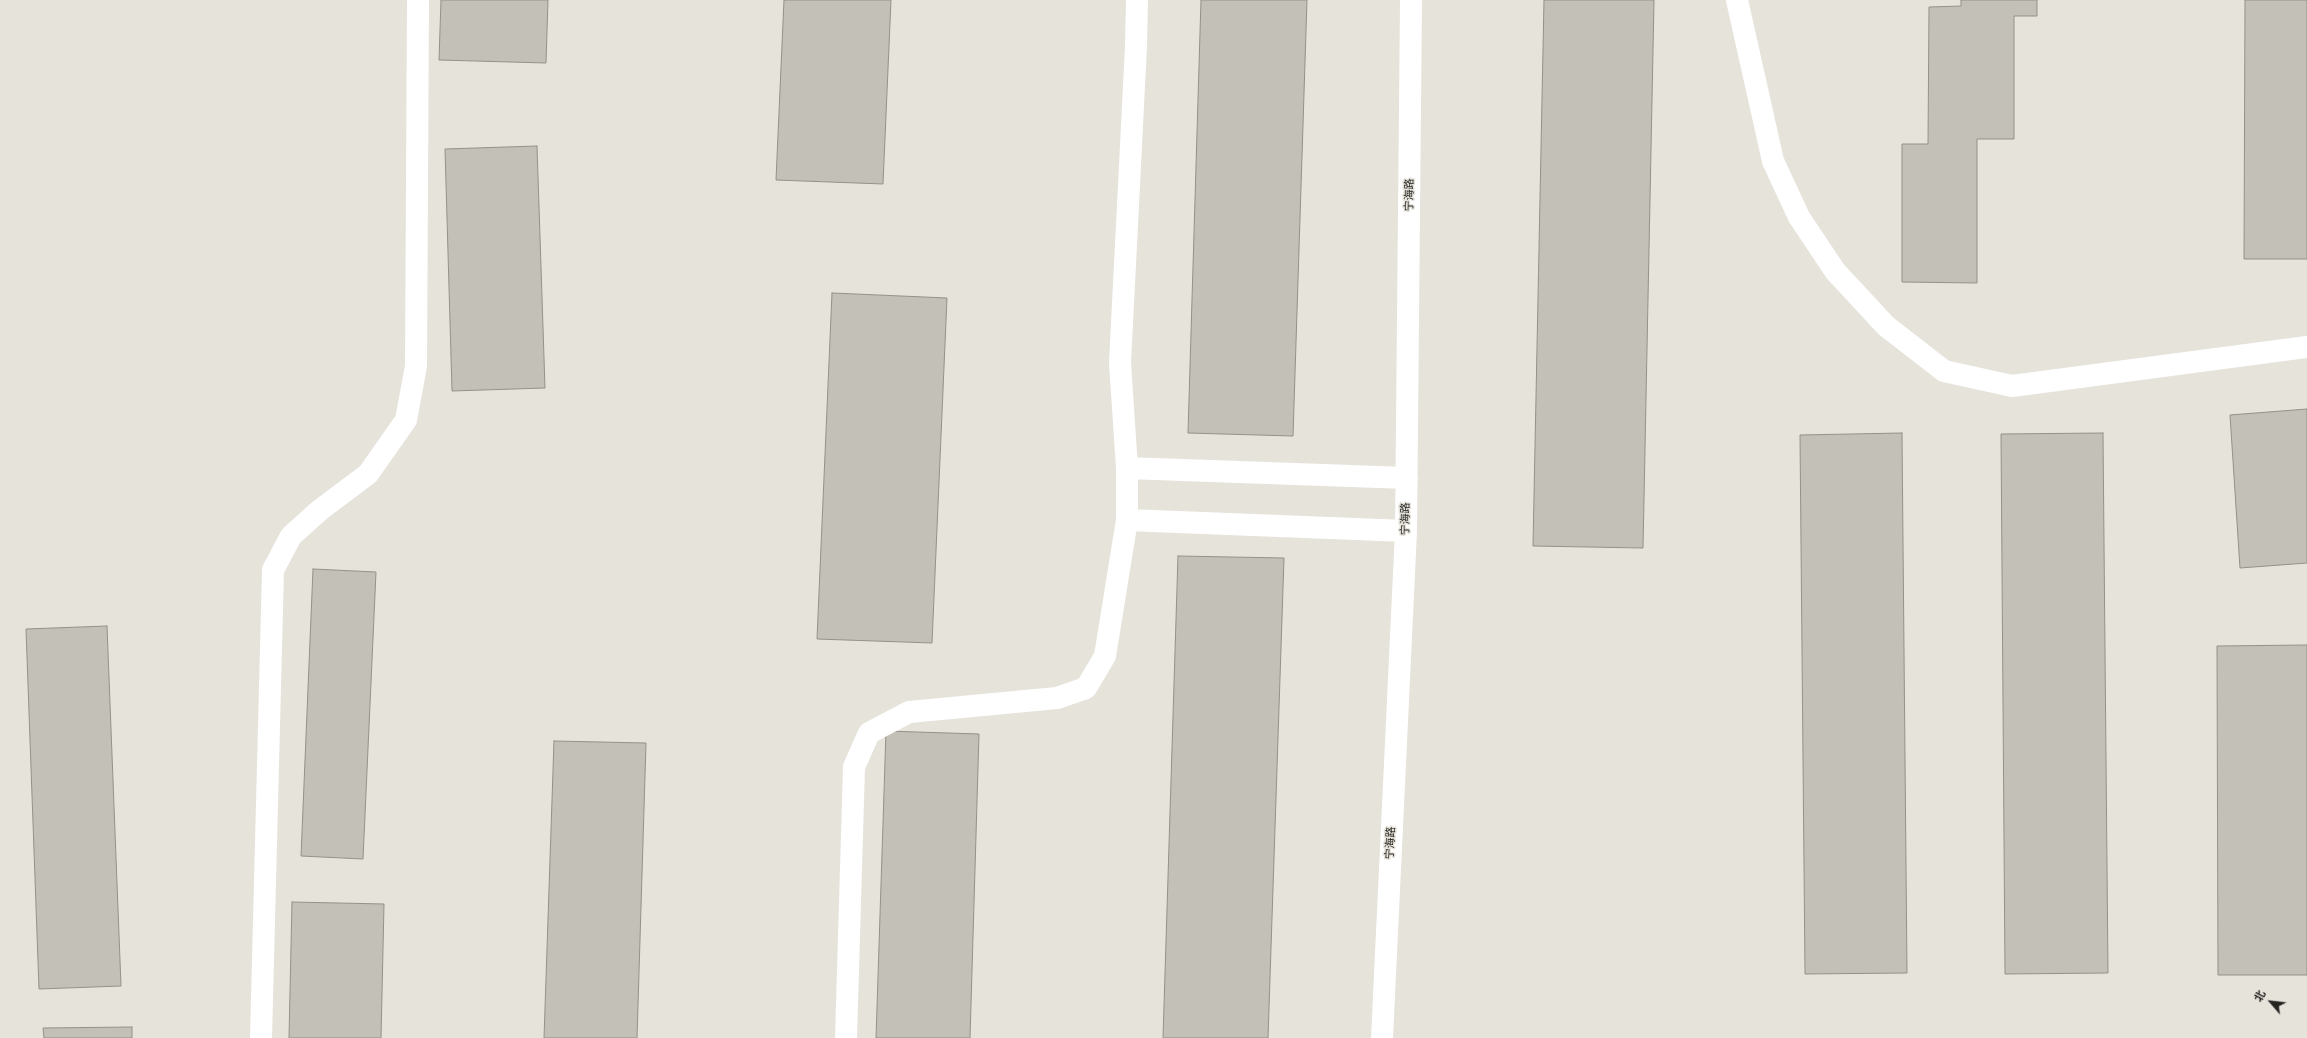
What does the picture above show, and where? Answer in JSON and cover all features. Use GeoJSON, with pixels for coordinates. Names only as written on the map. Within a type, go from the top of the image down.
{"type":"FeatureCollection","features":[{"type":"Feature","properties":{"kind":"street"},"geometry":{"type":"LineString","coordinates":[[261,1038],[273,570],[291,536],[320,510],[368,474],[406,420],[416,366],[418,0]]}},
{"type":"Feature","properties":{"kind":"street"},"geometry":{"type":"LineString","coordinates":[[846,1038],[854,767],[869,733],[909,712],[1057,698],[1086,688],[1105,656],[1127,520],[1127,468],[1120,363],[1136,46],[1136,0]]}},
{"type":"Feature","properties":{"kind":"street","name":"宁海路"},"geometry":{"type":"LineString","coordinates":[[1382,1038],[1406,531],[1412,0]]}},
{"type":"Feature","properties":{"kind":"street"},"geometry":{"type":"LineString","coordinates":[[1737,0],[1773,160],[1799,217],[1835,271],[1886,326],[1944,370],[2012,386],[2307,347]]}},
{"type":"Feature","properties":{"kind":"street"},"geometry":{"type":"LineString","coordinates":[[1127,468],[1407,478]]}},
{"type":"Feature","properties":{"kind":"street"},"geometry":{"type":"LineString","coordinates":[[1127,520],[1406,531]]}},
{"type":"Feature","properties":{"kind":"building"},"geometry":{"type":"Polygon","coordinates":[[[441,0],[548,0],[546,63],[439,60],[441,0]]]}},
{"type":"Feature","properties":{"kind":"building"},"geometry":{"type":"Polygon","coordinates":[[[784,0],[891,0],[883,184],[776,180],[784,0]]]}},
{"type":"Feature","properties":{"kind":"building"},"geometry":{"type":"Polygon","coordinates":[[[1201,0],[1307,0],[1293,436],[1188,433],[1201,0]]]}},
{"type":"Feature","properties":{"kind":"building"},"geometry":{"type":"Polygon","coordinates":[[[1544,0],[1654,0],[1643,548],[1533,546],[1544,0]]]}},
{"type":"Feature","properties":{"kind":"building"},"geometry":{"type":"Polygon","coordinates":[[[1961,0],[2037,0],[2037,16],[2014,16],[2014,139],[1977,139],[1977,283],[1902,282],[1902,144],[1928,144],[1929,7],[1961,6],[1961,0]]]}},
{"type":"Feature","properties":{"kind":"building"},"geometry":{"type":"Polygon","coordinates":[[[2245,0],[2307,0],[2307,259],[2244,259],[2245,0]]]}},
{"type":"Feature","properties":{"kind":"building"},"geometry":{"type":"Polygon","coordinates":[[[537,146],[545,388],[452,391],[445,149],[537,146]]]}},
{"type":"Feature","properties":{"kind":"building"},"geometry":{"type":"Polygon","coordinates":[[[832,293],[947,298],[932,643],[817,639],[832,293]]]}},
{"type":"Feature","properties":{"kind":"building"},"geometry":{"type":"Polygon","coordinates":[[[2307,409],[2307,563],[2240,568],[2230,415],[2307,409]]]}},
{"type":"Feature","properties":{"kind":"building"},"geometry":{"type":"Polygon","coordinates":[[[1902,433],[1907,973],[1805,974],[1800,435],[1902,433]]]}},
{"type":"Feature","properties":{"kind":"building"},"geometry":{"type":"Polygon","coordinates":[[[2103,433],[2108,973],[2005,974],[2001,434],[2103,433]]]}},
{"type":"Feature","properties":{"kind":"building"},"geometry":{"type":"Polygon","coordinates":[[[1178,556],[1284,558],[1268,1038],[1163,1038],[1178,556]]]}},
{"type":"Feature","properties":{"kind":"building"},"geometry":{"type":"Polygon","coordinates":[[[313,569],[376,572],[363,859],[301,856],[313,569]]]}},
{"type":"Feature","properties":{"kind":"building"},"geometry":{"type":"Polygon","coordinates":[[[107,626],[121,986],[39,989],[26,629],[107,626]]]}},
{"type":"Feature","properties":{"kind":"building"},"geometry":{"type":"Polygon","coordinates":[[[2307,645],[2307,975],[2218,975],[2217,646],[2307,645]]]}},
{"type":"Feature","properties":{"kind":"building"},"geometry":{"type":"Polygon","coordinates":[[[886,731],[979,734],[970,1038],[876,1038],[886,731]]]}},
{"type":"Feature","properties":{"kind":"building"},"geometry":{"type":"Polygon","coordinates":[[[554,741],[646,743],[637,1038],[544,1038],[554,741]]]}},
{"type":"Feature","properties":{"kind":"building"},"geometry":{"type":"Polygon","coordinates":[[[292,902],[384,904],[381,1038],[289,1038],[292,902]]]}},
{"type":"Feature","properties":{"kind":"building"},"geometry":{"type":"Polygon","coordinates":[[[132,1027],[132,1038],[44,1038],[43,1028],[132,1027]]]}}]}
